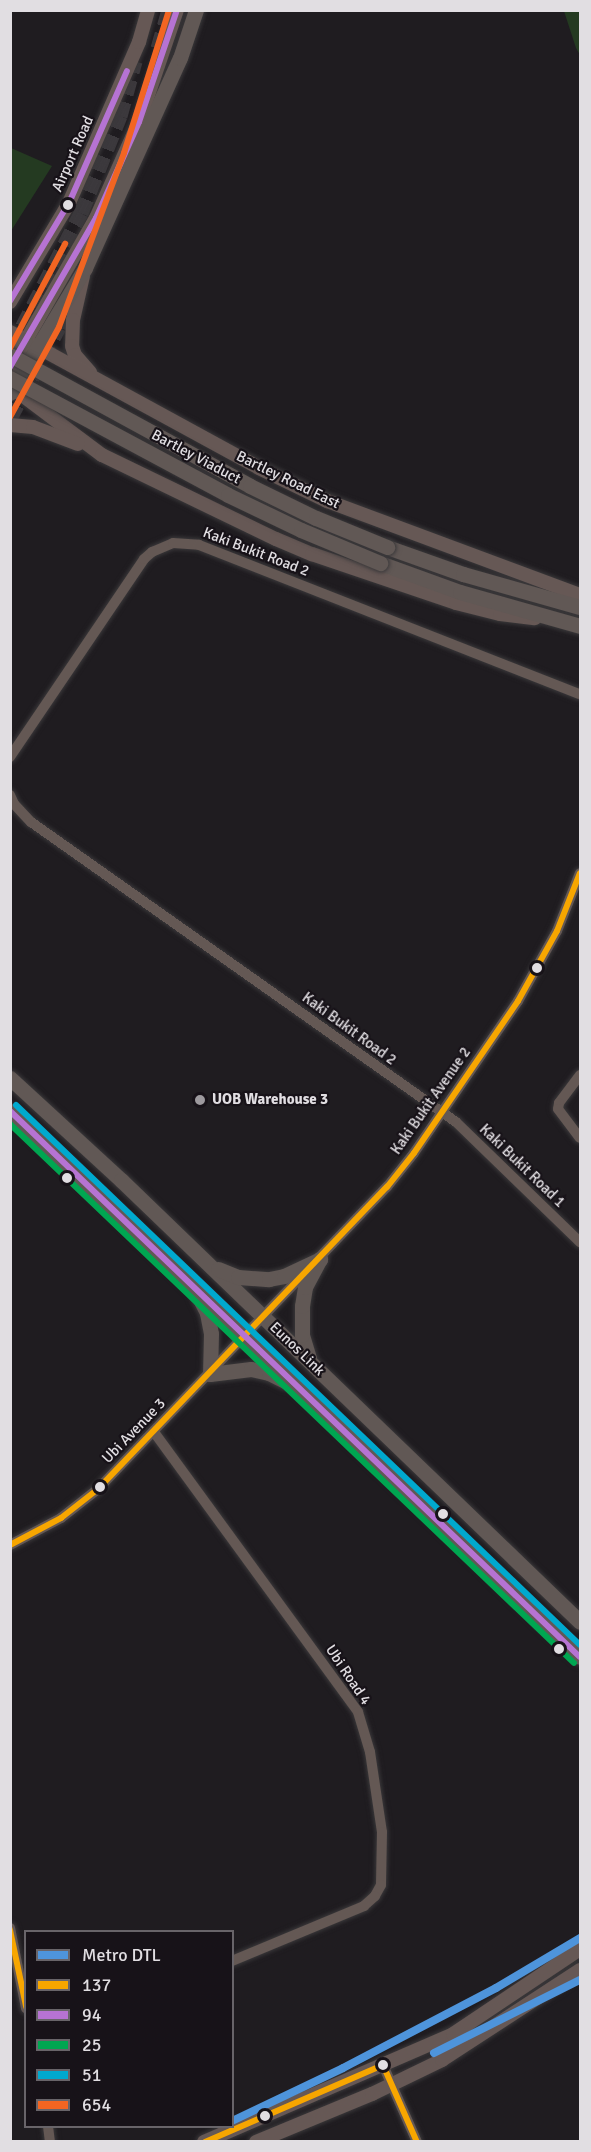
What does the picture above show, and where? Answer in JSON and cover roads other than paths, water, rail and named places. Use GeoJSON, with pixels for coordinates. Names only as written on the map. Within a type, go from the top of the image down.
{"type":"FeatureCollection","features":[{"type":"Feature","properties":{"kind":"highway"},"geometry":{"type":"LineString","coordinates":[[11,386],[31,344],[85,268],[180,58],[196,10]]}},
{"type":"Feature","properties":{"kind":"highway"},"geometry":{"type":"LineString","coordinates":[[10,351],[31,344]]}},
{"type":"Feature","properties":{"kind":"highway","name":"Bartley Viaduct"},"geometry":{"type":"LineString","coordinates":[[10,356],[250,486],[316,518],[387,548],[463,574],[580,607]]}},
{"type":"Feature","properties":{"kind":"highway","name":"Bartley Viaduct"},"geometry":{"type":"LineString","coordinates":[[11,386],[301,530],[380,563],[460,592],[560,622]]}},
{"type":"Feature","properties":{"kind":"highway"},"geometry":{"type":"LineString","coordinates":[[560,622],[580,626]]}},
{"type":"Feature","properties":{"kind":"highway","name":"Eunos Link"},"geometry":{"type":"LineString","coordinates":[[10,1078],[264,1317],[580,1622]]}},
{"type":"Feature","properties":{"kind":"highway","name":"Eunos Link"},"geometry":{"type":"LineString","coordinates":[[10,1111],[580,1657]]}},
{"type":"Feature","properties":{"kind":"highway"},"geometry":{"type":"LineString","coordinates":[[206,1263],[238,1277],[265,1279],[284,1276],[320,1259]]}},
{"type":"Feature","properties":{"kind":"highway"},"geometry":{"type":"LineString","coordinates":[[311,1363],[304,1349],[301,1318],[305,1287],[320,1259]]}},
{"type":"Feature","properties":{"kind":"highway"},"geometry":{"type":"LineString","coordinates":[[190,1282],[207,1313],[212,1347],[210,1374],[251,1369],[268,1373],[297,1386]]}},
{"type":"Feature","properties":{"kind":"main road","name":"Airport Road"},"geometry":{"type":"LineString","coordinates":[[10,302],[69,203],[139,42],[148,10]]}},
{"type":"Feature","properties":{"kind":"main road"},"geometry":{"type":"LineString","coordinates":[[10,368],[31,344],[96,218],[139,122],[177,10]]}},
{"type":"Feature","properties":{"kind":"main road"},"geometry":{"type":"LineString","coordinates":[[10,282],[44,247]]}},
{"type":"Feature","properties":{"kind":"main road"},"geometry":{"type":"LineString","coordinates":[[85,268],[72,320],[72,346],[75,355],[96,379]]}},
{"type":"Feature","properties":{"kind":"main road","name":"Bartley Road East"},"geometry":{"type":"LineString","coordinates":[[10,332],[259,468],[327,501],[580,595]]}},
{"type":"Feature","properties":{"kind":"main road"},"geometry":{"type":"LineString","coordinates":[[11,386],[102,455]]}},
{"type":"Feature","properties":{"kind":"main road"},"geometry":{"type":"LineString","coordinates":[[10,425],[33,427],[53,433],[312,554],[456,603],[500,614],[560,622]]}},
{"type":"Feature","properties":{"kind":"main road"},"geometry":{"type":"LineString","coordinates":[[204,2142],[453,2034],[580,1949]]}},
{"type":"Feature","properties":{"kind":"main road"},"geometry":{"type":"LineString","coordinates":[[256,2142],[392,2085],[442,2060],[580,1970]]}},
{"type":"Feature","properties":{"kind":"street","name":"Kaki Bukit Road 2"},"geometry":{"type":"LineString","coordinates":[[10,756],[144,559],[152,552],[173,543],[199,545],[580,694]]}},
{"type":"Feature","properties":{"kind":"street","name":"Kaki Bukit Road 2"},"geometry":{"type":"LineString","coordinates":[[10,795],[14,804],[31,822],[442,1112]]}},
{"type":"Feature","properties":{"kind":"street","name":"Kaki Bukit Avenue 2"},"geometry":{"type":"LineString","coordinates":[[264,1317],[387,1187],[442,1112],[528,985],[557,930],[580,873]]}},
{"type":"Feature","properties":{"kind":"street"},"geometry":{"type":"LineString","coordinates":[[580,1074],[559,1103],[558,1109],[580,1138]]}},
{"type":"Feature","properties":{"kind":"street","name":"Kaki Bukit Road 1"},"geometry":{"type":"LineString","coordinates":[[442,1112],[456,1122],[580,1242]]}},
{"type":"Feature","properties":{"kind":"street","name":"Ubi Avenue 3"},"geometry":{"type":"LineString","coordinates":[[10,1545],[76,1507],[154,1432],[264,1317]]}},
{"type":"Feature","properties":{"kind":"street","name":"Ubi Road 4"},"geometry":{"type":"LineString","coordinates":[[154,1432],[357,1712],[370,1752],[382,1832],[381,1885],[375,1896],[364,1906],[234,1960]]}},
{"type":"Feature","properties":{"kind":"street"},"geometry":{"type":"LineString","coordinates":[[10,1928],[24,1998]]}},
{"type":"Feature","properties":{"kind":"street"},"geometry":{"type":"LineString","coordinates":[[383,2065],[417,2142]]}},
{"type":"Feature","properties":{"kind":"tunnel"},"geometry":{"type":"LineString","coordinates":[[158,48],[169,10]]}},
{"type":"Feature","properties":{"kind":"tunnel"},"geometry":{"type":"LineString","coordinates":[[12,347],[81,213],[120,116],[135,61]]}},
{"type":"Feature","properties":{"kind":"tunnel"},"geometry":{"type":"LineString","coordinates":[[10,418],[59,327],[66,308]]}},
{"type":"Feature","properties":{"kind":"metro line","name":"DTL"},"geometry":{"type":"LineString","coordinates":[[234,2120],[343,2068],[496,1988],[580,1938]]}},
{"type":"Feature","properties":{"kind":"metro line","name":"DTL"},"geometry":{"type":"LineString","coordinates":[[434,2053],[580,1980]]}},
{"type":"Feature","properties":{"kind":"place","name":"UOB Warehouse 3"},"geometry":{"type":"Point","coordinates":[200,1100]}}]}
